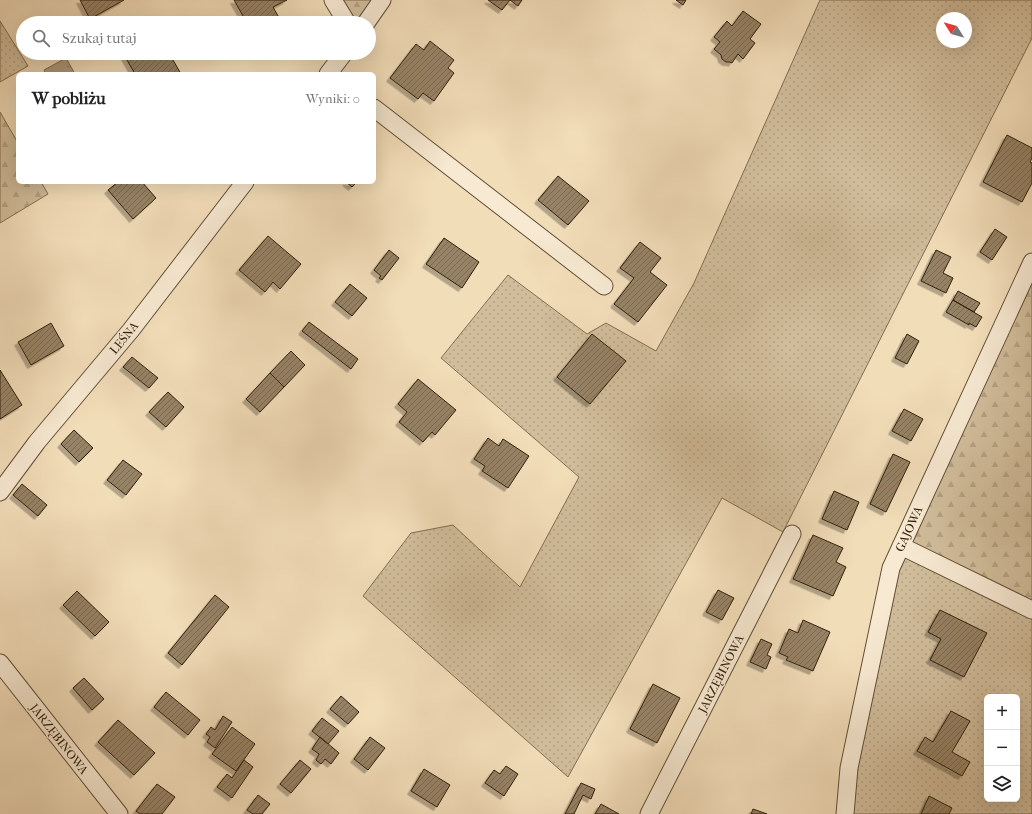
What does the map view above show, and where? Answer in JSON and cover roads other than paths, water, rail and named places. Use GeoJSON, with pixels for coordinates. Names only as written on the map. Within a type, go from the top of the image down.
{"type":"FeatureCollection","features":[{"type":"Feature","properties":{"kind":"street"},"geometry":{"type":"LineString","coordinates":[[333,0],[343,16]]}},
{"type":"Feature","properties":{"kind":"street"},"geometry":{"type":"LineString","coordinates":[[371,16],[382,0]]}},
{"type":"Feature","properties":{"kind":"street"},"geometry":{"type":"LineString","coordinates":[[330,72],[339,60]]}},
{"type":"Feature","properties":{"kind":"street"},"geometry":{"type":"LineString","coordinates":[[376,110],[604,286]]}},
{"type":"Feature","properties":{"kind":"street","name":"LEŚNA"},"geometry":{"type":"LineString","coordinates":[[0,492],[38,442],[131,330],[243,184]]}},
{"type":"Feature","properties":{"kind":"street","name":"GAJOWA"},"geometry":{"type":"LineString","coordinates":[[846,814],[849,768],[891,568],[1032,262]]}},
{"type":"Feature","properties":{"kind":"street","name":"JARZĘBINOWA"},"geometry":{"type":"LineString","coordinates":[[649,814],[792,534]]}},
{"type":"Feature","properties":{"kind":"street"},"geometry":{"type":"LineString","coordinates":[[901,546],[1032,610]]}},
{"type":"Feature","properties":{"kind":"street","name":"JARZĘBINOWA"},"geometry":{"type":"LineString","coordinates":[[0,663],[119,814]]}},
{"type":"Feature","properties":{"kind":"water"},"geometry":{"type":"Polygon","coordinates":[[[62,60],[67,60],[74,72],[45,72],[44,70],[62,60]]]}}]}
